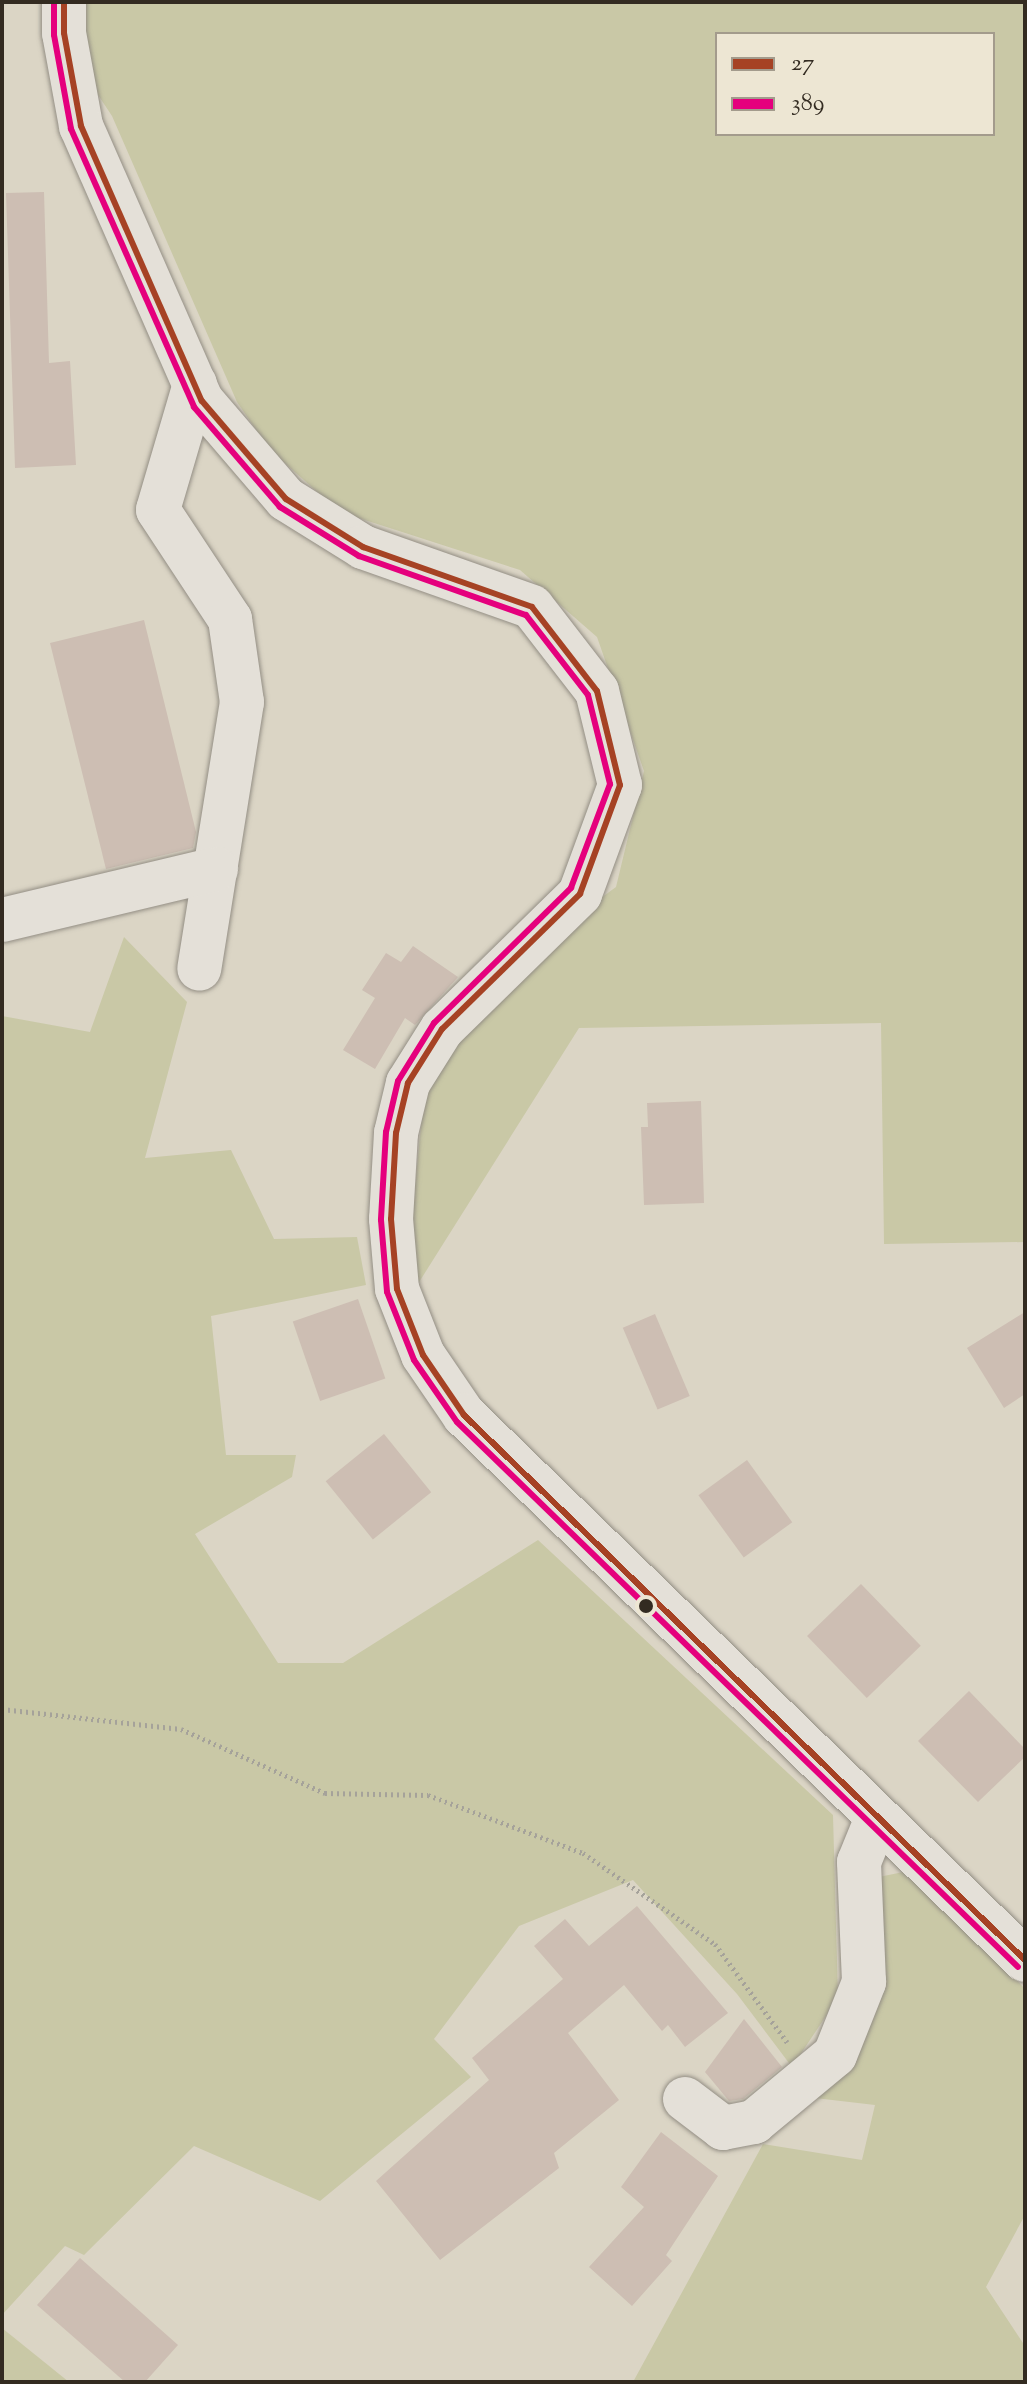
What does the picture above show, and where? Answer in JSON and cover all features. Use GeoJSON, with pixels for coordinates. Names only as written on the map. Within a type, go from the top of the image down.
{"type":"FeatureCollection","features":[{"type":"Feature","properties":{"kind":"street"},"geometry":{"type":"LineString","coordinates":[[64,2],[64,33],[81,126],[202,401],[286,499],[363,547],[532,607],[597,691],[620,785],[580,894],[442,1029],[408,1083],[396,1133],[391,1219],[397,1289],[423,1355],[464,1415],[1025,1960]]}},
{"type":"Feature","properties":{"kind":"street"},"geometry":{"type":"LineString","coordinates":[[195,384],[158,510],[230,619],[242,702],[199,969]]}},
{"type":"Feature","properties":{"kind":"street"},"geometry":{"type":"LineString","coordinates":[[2,920],[216,869]]}},
{"type":"Feature","properties":{"kind":"street"},"geometry":{"type":"LineString","coordinates":[[685,2099],[723,2128],[754,2122],[835,2055],[864,1982],[859,1862],[877,1818]]}},
{"type":"Feature","properties":{"kind":"path"},"geometry":{"type":"LineString","coordinates":[[2,1709],[181,1729],[325,1793],[428,1795],[583,1853],[715,1944],[811,2075]]}},
{"type":"Feature","properties":{"kind":"green space"},"geometry":{"type":"Polygon","coordinates":[[[76,2],[1025,2],[1025,1242],[884,1244],[881,1023],[579,1028],[416,1287],[408,1258],[427,1065],[549,936],[616,887],[644,771],[597,637],[520,570],[340,512],[270,450],[237,402],[112,116],[83,72],[76,2]]]}},
{"type":"Feature","properties":{"kind":"green space"},"geometry":{"type":"Polygon","coordinates":[[[124,937],[187,1002],[145,1158],[231,1150],[274,1239],[357,1237],[366,1285],[211,1316],[226,1455],[296,1455],[292,1477],[195,1534],[278,1663],[343,1663],[538,1540],[833,1815],[838,1998],[792,2067],[737,1994],[633,1880],[519,1926],[434,2039],[471,2077],[320,2201],[194,2146],[84,2255],[65,2246],[2,2315],[2,1016],[90,1032],[124,937]]]}},
{"type":"Feature","properties":{"kind":"green space"},"geometry":{"type":"Polygon","coordinates":[[[913,1870],[1025,1989],[1025,2215],[986,2287],[1025,2346],[1025,2376],[1021,2382],[633,2382],[763,2144],[862,2160],[875,2105],[815,2098],[874,1878],[913,1870]]]}},
{"type":"Feature","properties":{"kind":"green space"},"geometry":{"type":"Polygon","coordinates":[[[2,2328],[69,2382],[2,2382],[2,2328]]]}},
{"type":"Feature","properties":{"kind":"building"},"geometry":{"type":"Polygon","coordinates":[[[44,192],[49,363],[70,361],[76,465],[15,468],[6,193],[44,192]]]}},
{"type":"Feature","properties":{"kind":"building"},"geometry":{"type":"Polygon","coordinates":[[[144,620],[196,832],[193,848],[106,869],[50,643],[144,620]]]}},
{"type":"Feature","properties":{"kind":"building"},"geometry":{"type":"Polygon","coordinates":[[[413,946],[458,977],[415,1025],[405,1018],[375,1069],[343,1050],[375,998],[362,990],[386,953],[401,962],[413,946]]]}},
{"type":"Feature","properties":{"kind":"building"},"geometry":{"type":"Polygon","coordinates":[[[701,1101],[704,1203],[644,1205],[641,1127],[648,1127],[647,1103],[701,1101]]]}},
{"type":"Feature","properties":{"kind":"building"},"geometry":{"type":"Polygon","coordinates":[[[358,1299],[385,1378],[320,1401],[293,1321],[358,1299]]]}},
{"type":"Feature","properties":{"kind":"building"},"geometry":{"type":"Polygon","coordinates":[[[1025,1312],[1025,1394],[1004,1408],[967,1348],[1025,1312]]]}},
{"type":"Feature","properties":{"kind":"building"},"geometry":{"type":"Polygon","coordinates":[[[655,1314],[690,1396],[658,1410],[623,1328],[655,1314]]]}},
{"type":"Feature","properties":{"kind":"building"},"geometry":{"type":"Polygon","coordinates":[[[384,1434],[431,1492],[373,1539],[326,1481],[384,1434]]]}},
{"type":"Feature","properties":{"kind":"building"},"geometry":{"type":"Polygon","coordinates":[[[747,1460],[792,1522],[744,1558],[698,1495],[747,1460]]]}},
{"type":"Feature","properties":{"kind":"building"},"geometry":{"type":"Polygon","coordinates":[[[861,1584],[921,1646],[867,1698],[807,1636],[861,1584]]]}},
{"type":"Feature","properties":{"kind":"building"},"geometry":{"type":"Polygon","coordinates":[[[969,1691],[1025,1749],[1025,1757],[978,1802],[918,1741],[969,1691]]]}},
{"type":"Feature","properties":{"kind":"building"},"geometry":{"type":"Polygon","coordinates":[[[637,1906],[728,2013],[685,2047],[668,2025],[662,2031],[624,1985],[568,2033],[619,2100],[554,2153],[559,2168],[440,2260],[376,2181],[489,2080],[472,2058],[563,1979],[534,1946],[565,1919],[589,1946],[637,1906]]]}},
{"type":"Feature","properties":{"kind":"building"},"geometry":{"type":"Polygon","coordinates":[[[744,2019],[782,2067],[743,2099],[729,2101],[705,2072],[744,2019]]]}},
{"type":"Feature","properties":{"kind":"building"},"geometry":{"type":"Polygon","coordinates":[[[661,2132],[718,2176],[666,2255],[672,2261],[632,2306],[589,2267],[644,2207],[621,2187],[661,2132]]]}},
{"type":"Feature","properties":{"kind":"building"},"geometry":{"type":"Polygon","coordinates":[[[80,2258],[178,2345],[145,2382],[125,2382],[37,2305],[80,2258]]]}},
{"type":"Feature","properties":{"kind":"transit line","name":"389"},"geometry":{"type":"LineString","coordinates":[[54,2],[54,35],[71,129],[194,407],[280,507],[359,556],[526,615],[588,695],[610,784],[571,888],[434,1023],[398,1081],[386,1132],[381,1220],[387,1292],[414,1360],[457,1422],[1018,1967]]}},
{"type":"Feature","properties":{"kind":"transit line","name":"27"},"geometry":{"type":"LineString","coordinates":[[64,2],[64,33],[81,126],[202,401],[286,499],[363,547],[532,607],[597,691],[620,785],[580,894],[442,1029],[408,1083],[396,1133],[391,1219],[397,1289],[423,1355],[464,1415],[1025,1960]]}}]}
